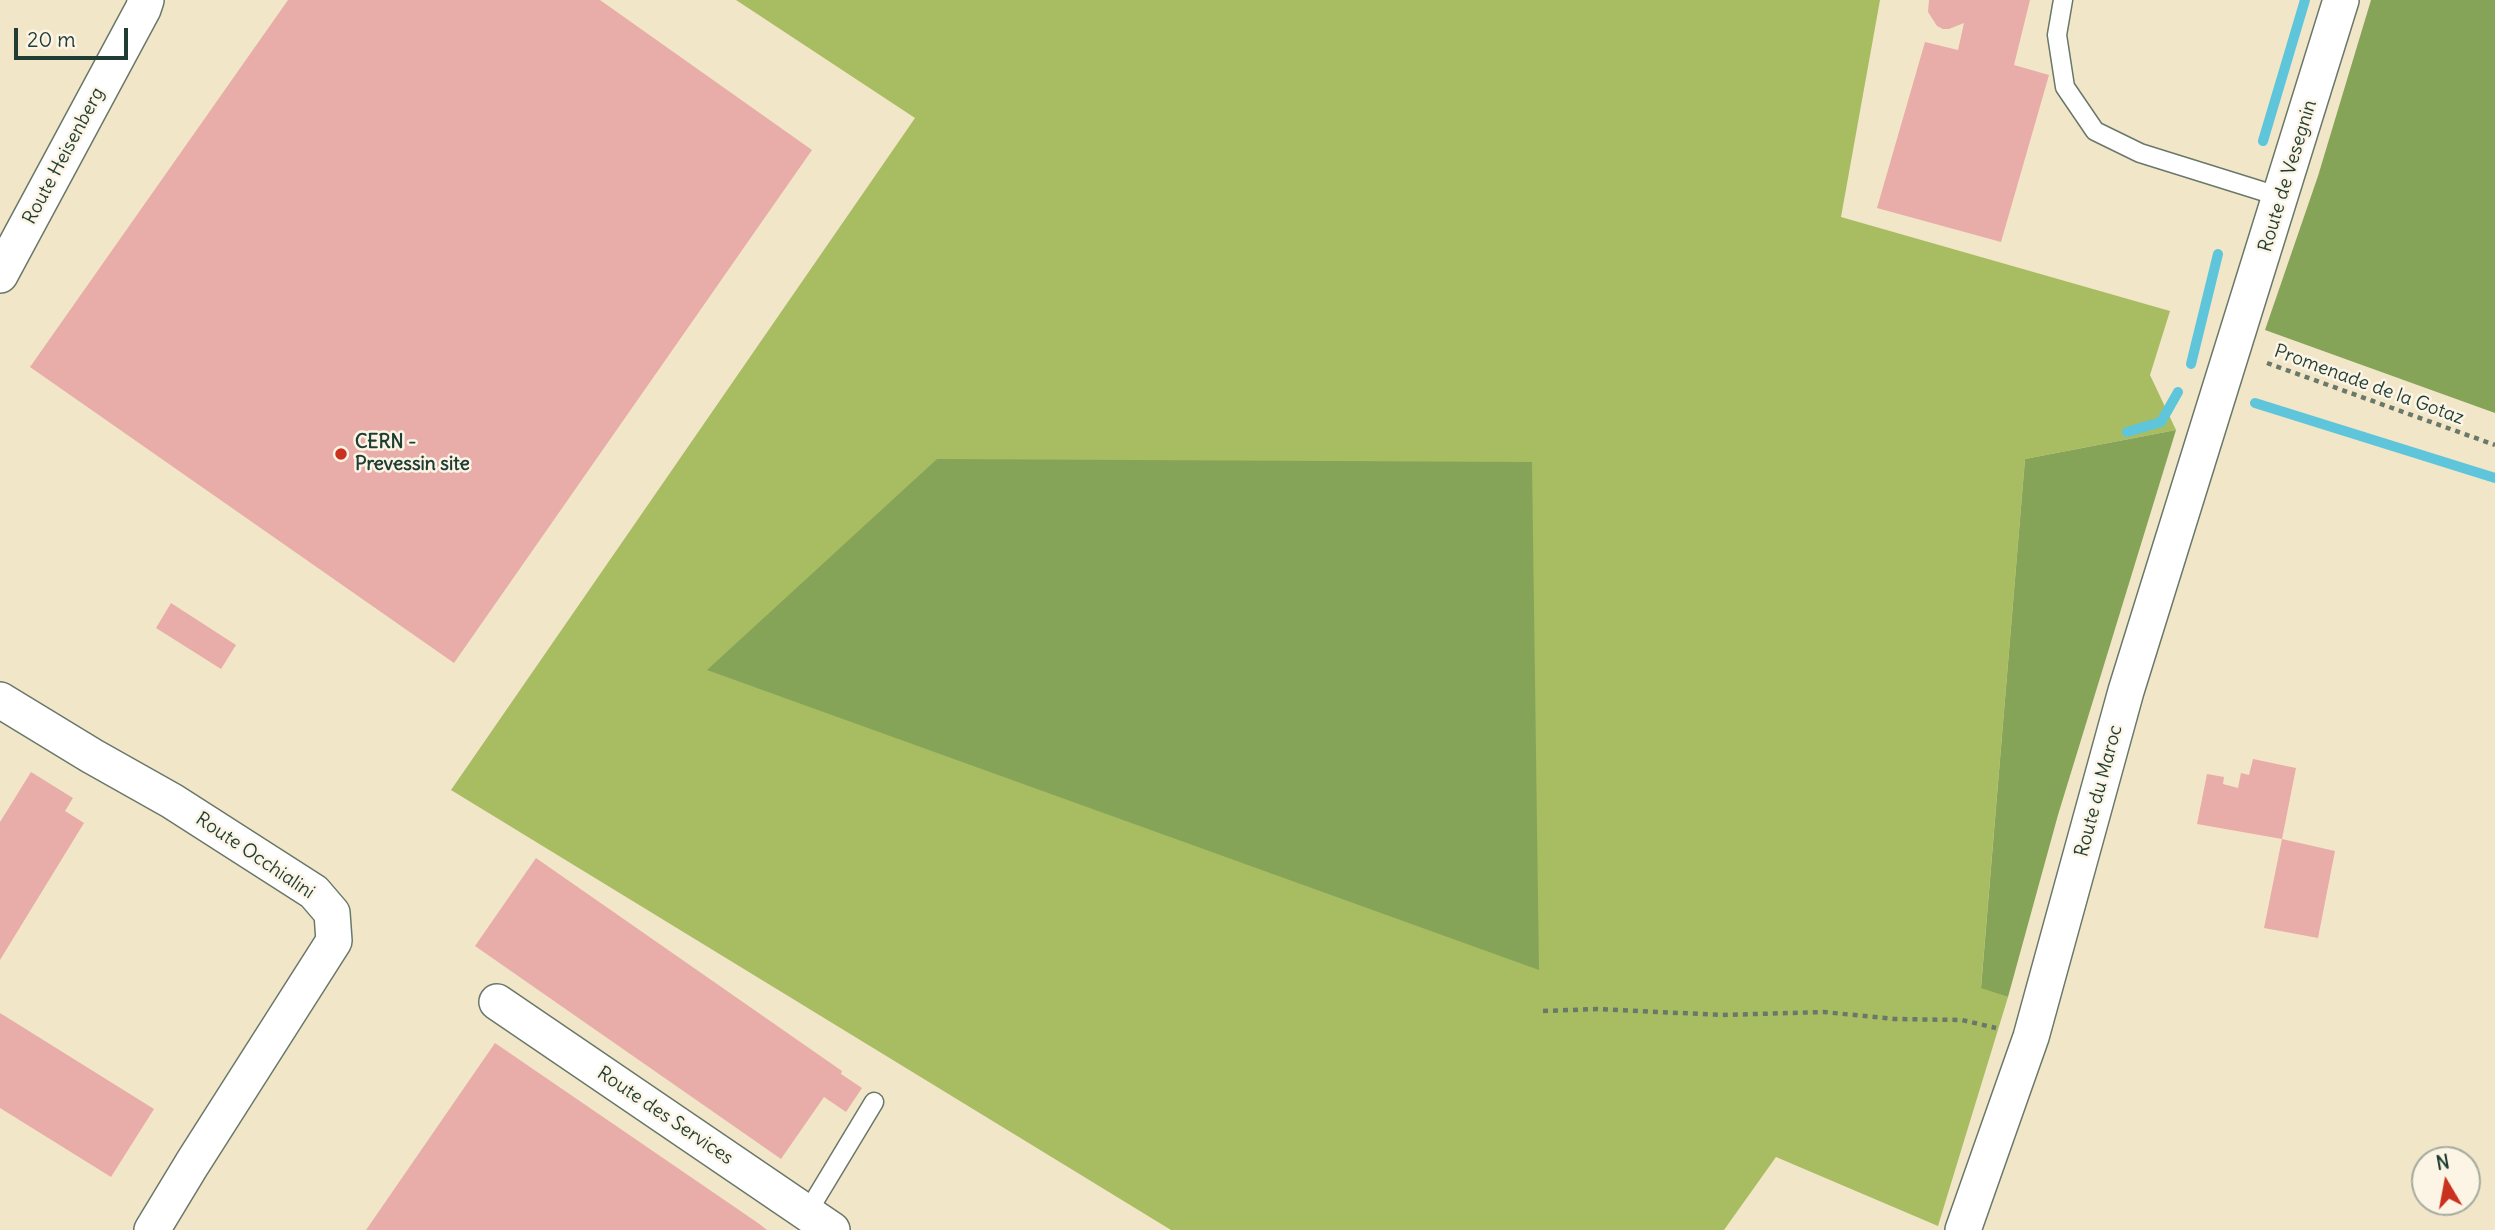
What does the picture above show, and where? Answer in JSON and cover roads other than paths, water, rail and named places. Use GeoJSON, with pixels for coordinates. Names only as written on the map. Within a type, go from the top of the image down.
{"type":"FeatureCollection","features":[{"type":"Feature","properties":{"kind":"street","name":"Route Heisenberg"},"geometry":{"type":"LineString","coordinates":[[0,275],[146,0]]}},
{"type":"Feature","properties":{"kind":"street","name":"Route de Vesegnin"},"geometry":{"type":"LineString","coordinates":[[2233,351],[2341,0]]}},
{"type":"Feature","properties":{"kind":"street","name":"Route du Maroc"},"geometry":{"type":"LineString","coordinates":[[1963,1230],[2031,1037],[2126,691],[2233,351]]}},
{"type":"Feature","properties":{"kind":"street","name":"Route Occhialini"},"geometry":{"type":"LineString","coordinates":[[0,700],[172,801],[314,892],[332,913],[334,941],[152,1230]]}},
{"type":"Feature","properties":{"kind":"street","name":"Route des Services"},"geometry":{"type":"LineString","coordinates":[[497,1002],[819,1221]]}},
{"type":"Feature","properties":{"kind":"lane"},"geometry":{"type":"LineString","coordinates":[[2063,0],[2057,35],[2065,88],[2095,131],[2140,153],[2281,197]]}},
{"type":"Feature","properties":{"kind":"lane"},"geometry":{"type":"LineString","coordinates":[[819,1221],[874,1102]]}},
{"type":"Feature","properties":{"kind":"waterway"},"geometry":{"type":"LineString","coordinates":[[2263,141],[2305,0]]}},
{"type":"Feature","properties":{"kind":"waterway"},"geometry":{"type":"LineString","coordinates":[[2191,364],[2218,254]]}},
{"type":"Feature","properties":{"kind":"waterway"},"geometry":{"type":"LineString","coordinates":[[2127,432],[2161,422],[2178,392]]}},
{"type":"Feature","properties":{"kind":"waterway"},"geometry":{"type":"LineString","coordinates":[[2255,403],[2495,478]]}},
{"type":"Feature","properties":{"kind":"place","name":"CERN - Prevessin site"},"geometry":{"type":"Point","coordinates":[341,454]}}]}
